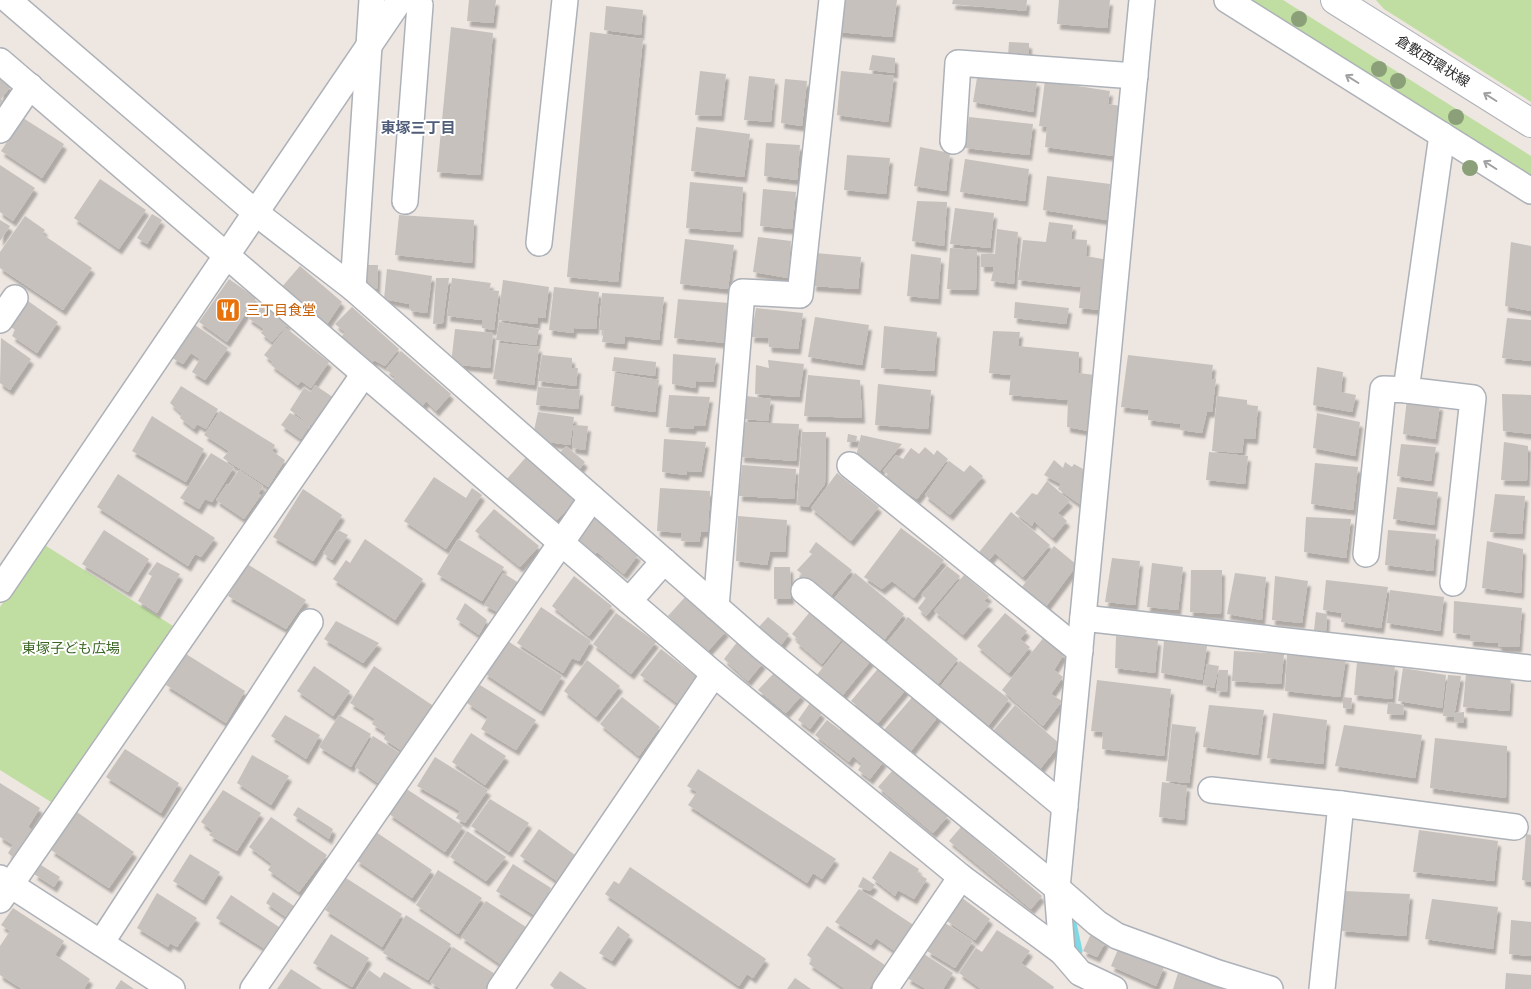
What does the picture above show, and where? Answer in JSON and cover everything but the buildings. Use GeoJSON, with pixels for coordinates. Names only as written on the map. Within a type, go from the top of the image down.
{"type":"FeatureCollection","features":[{"type":"Feature","properties":{"kind":"main road","name":"倉敷西環状線"},"geometry":{"type":"LineString","coordinates":[[1335,0],[1531,123]]}},
{"type":"Feature","properties":{"kind":"street"},"geometry":{"type":"LineString","coordinates":[[8,0],[256,213],[352,288],[771,654],[1057,888],[1097,923],[1117,936],[1218,973],[1270,989]]}},
{"type":"Feature","properties":{"kind":"street"},"geometry":{"type":"LineString","coordinates":[[352,288],[372,0]]}},
{"type":"Feature","properties":{"kind":"street"},"geometry":{"type":"LineString","coordinates":[[0,589],[400,0]]}},
{"type":"Feature","properties":{"kind":"street"},"geometry":{"type":"LineString","coordinates":[[405,201],[420,4],[418,0]]}},
{"type":"Feature","properties":{"kind":"street"},"geometry":{"type":"LineString","coordinates":[[539,243],[565,0]]}},
{"type":"Feature","properties":{"kind":"street"},"geometry":{"type":"LineString","coordinates":[[716,607],[742,292],[800,296],[832,0]]}},
{"type":"Feature","properties":{"kind":"street"},"geometry":{"type":"LineString","coordinates":[[1114,989],[1074,981],[1062,952],[1057,888],[1142,0]]}},
{"type":"Feature","properties":{"kind":"street"},"geometry":{"type":"LineString","coordinates":[[1227,0],[1531,191]]}},
{"type":"Feature","properties":{"kind":"street"},"geometry":{"type":"LineString","coordinates":[[0,61],[714,674],[961,877],[1062,952]]}},
{"type":"Feature","properties":{"kind":"street"},"geometry":{"type":"LineString","coordinates":[[953,141],[958,64],[1135,76]]}},
{"type":"Feature","properties":{"kind":"street"},"geometry":{"type":"LineString","coordinates":[[0,130],[30,86]]}},
{"type":"Feature","properties":{"kind":"street"},"geometry":{"type":"LineString","coordinates":[[1412,390],[1406,390],[1442,135]]}},
{"type":"Feature","properties":{"kind":"street"},"geometry":{"type":"LineString","coordinates":[[0,320],[15,298]]}},
{"type":"Feature","properties":{"kind":"street"},"geometry":{"type":"LineString","coordinates":[[172,989],[101,943],[4,887],[364,374]]}},
{"type":"Feature","properties":{"kind":"street"},"geometry":{"type":"LineString","coordinates":[[1366,554],[1383,389],[1412,390],[1473,398],[1453,583]]}},
{"type":"Feature","properties":{"kind":"street"},"geometry":{"type":"LineString","coordinates":[[850,465],[1080,651]]}},
{"type":"Feature","properties":{"kind":"street"},"geometry":{"type":"LineString","coordinates":[[253,989],[592,498]]}},
{"type":"Feature","properties":{"kind":"street"},"geometry":{"type":"LineString","coordinates":[[629,601],[664,561]]}},
{"type":"Feature","properties":{"kind":"street"},"geometry":{"type":"LineString","coordinates":[[804,591],[1065,807]]}},
{"type":"Feature","properties":{"kind":"street"},"geometry":{"type":"LineString","coordinates":[[1083,618],[1529,668]]}},
{"type":"Feature","properties":{"kind":"street"},"geometry":{"type":"LineString","coordinates":[[101,943],[310,622]]}},
{"type":"Feature","properties":{"kind":"street"},"geometry":{"type":"LineString","coordinates":[[500,989],[714,674]]}},
{"type":"Feature","properties":{"kind":"street"},"geometry":{"type":"LineString","coordinates":[[1211,790],[1341,804],[1515,827]]}},
{"type":"Feature","properties":{"kind":"street"},"geometry":{"type":"LineString","coordinates":[[1322,989],[1341,804]]}},
{"type":"Feature","properties":{"kind":"street"},"geometry":{"type":"LineString","coordinates":[[885,989],[961,877]]}},
{"type":"Feature","properties":{"kind":"green space"},"geometry":{"type":"Polygon","coordinates":[[[1252,0],[1283,0],[1531,156],[1531,176],[1252,0]]]}},
{"type":"Feature","properties":{"kind":"green space"},"geometry":{"type":"Polygon","coordinates":[[[1376,0],[1531,0],[1531,102],[1384,9],[1376,0]]]}},
{"type":"Feature","properties":{"kind":"green space","name":"東塚子ども広場"},"geometry":{"type":"Polygon","coordinates":[[[43,544],[173,626],[51,802],[0,770],[0,607],[43,544]]]}},
{"type":"Feature","properties":{"kind":"waterway"},"geometry":{"type":"LineString","coordinates":[[1070,914],[1078,951]]}},
{"type":"Feature","properties":{"kind":"place","name":"三丁目食堂"},"geometry":{"type":"Point","coordinates":[228,310]}},
{"type":"Feature","properties":{"kind":"district","name":"東塚三丁目"},"geometry":{"type":"Point","coordinates":[418,128]}}]}
